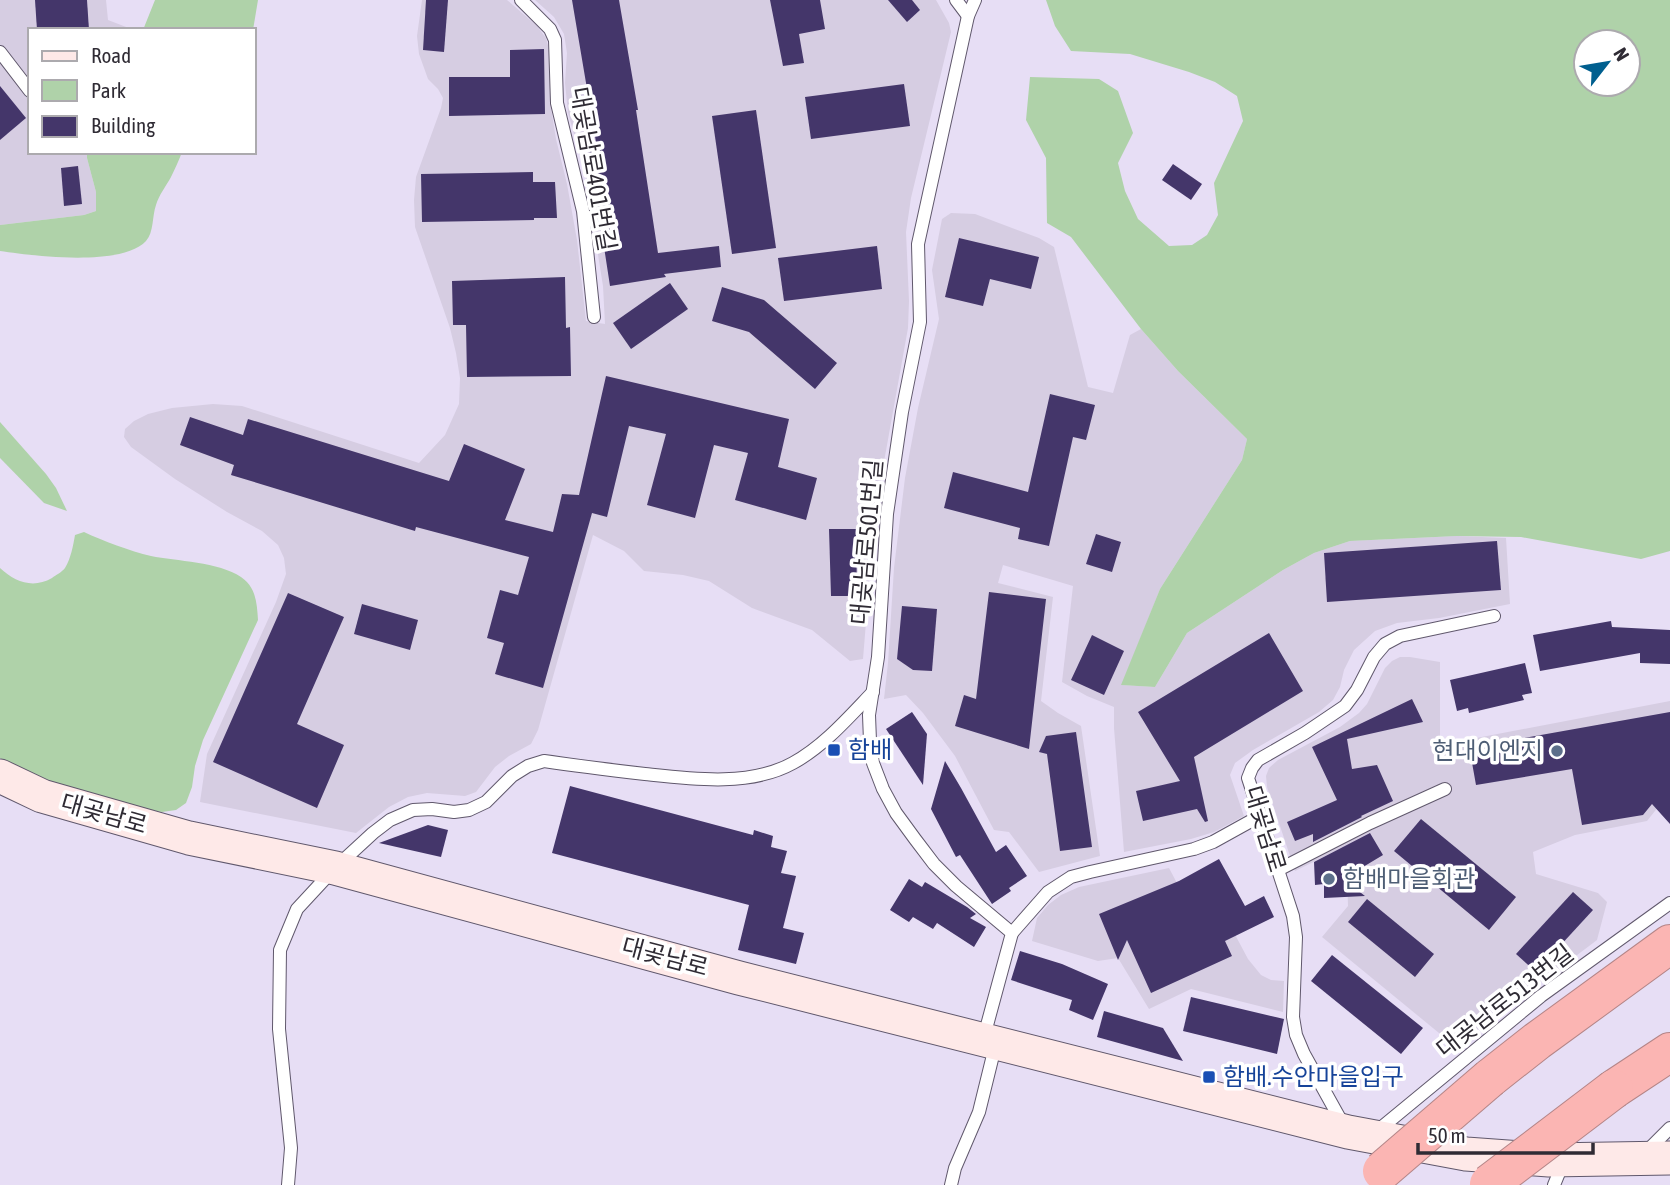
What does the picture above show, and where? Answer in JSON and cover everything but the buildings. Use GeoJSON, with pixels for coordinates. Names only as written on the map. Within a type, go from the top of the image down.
{"type":"FeatureCollection","features":[{"type":"Feature","properties":{"kind":"highway"},"geometry":{"type":"LineString","coordinates":[[1367,1156],[1490,1078],[1670,944]]}},
{"type":"Feature","properties":{"kind":"highway"},"geometry":{"type":"LineString","coordinates":[[1488,1185],[1615,1089],[1670,1052]]}},
{"type":"Feature","properties":{"kind":"street","name":"대곶남로"},"geometry":{"type":"LineString","coordinates":[[0,776],[42,796],[149,827],[189,838],[335,868],[739,978],[989,1042],[1367,1156],[1466,1154],[1559,1172],[1655,1158]]}},
{"type":"Feature","properties":{"kind":"lane","name":"대곶남로401번길"},"geometry":{"type":"LineString","coordinates":[[521,0],[550,29],[555,40],[557,103],[583,211],[594,317]]}},
{"type":"Feature","properties":{"kind":"lane"},"geometry":{"type":"LineString","coordinates":[[956,0],[968,16]]}},
{"type":"Feature","properties":{"kind":"lane","name":"대곶남로501번길"},"geometry":{"type":"LineString","coordinates":[[975,0],[968,16],[918,244],[920,322],[902,412],[887,514],[878,657],[869,715],[870,741],[873,763],[896,813],[934,864],[1012,933]]}},
{"type":"Feature","properties":{"kind":"lane"},"geometry":{"type":"LineString","coordinates":[[0,52],[28,88]]}},
{"type":"Feature","properties":{"kind":"lane","name":"대곶남로"},"geometry":{"type":"LineString","coordinates":[[1367,1156],[1304,1054],[1296,1035],[1293,1017],[1296,937],[1293,916],[1248,778],[1258,760],[1345,706],[1357,690],[1374,657],[1385,644],[1400,636],[1494,616]]}},
{"type":"Feature","properties":{"kind":"lane"},"geometry":{"type":"LineString","coordinates":[[288,1185],[291,1148],[279,1029],[280,950],[297,909],[335,868],[373,833],[390,820],[413,810],[469,810],[486,802],[512,776],[528,766],[544,761],[692,779],[721,779],[773,771],[792,763],[817,745],[873,692]]}},
{"type":"Feature","properties":{"kind":"lane"},"geometry":{"type":"LineString","coordinates":[[1278,870],[1370,823],[1445,789]]}},
{"type":"Feature","properties":{"kind":"lane"},"geometry":{"type":"LineString","coordinates":[[951,1185],[955,1168],[979,1112],[989,1042],[1012,933],[1048,892],[1071,877],[1194,849],[1213,842],[1260,816]]}},
{"type":"Feature","properties":{"kind":"lane","name":"대곶남로513번길"},"geometry":{"type":"LineString","coordinates":[[1367,1156],[1541,996],[1670,903]]}},
{"type":"Feature","properties":{"kind":"lane"},"geometry":{"type":"LineString","coordinates":[[1655,1158],[1670,1128]]}},
{"type":"Feature","properties":{"kind":"shaded area"},"geometry":{"type":"Polygon","coordinates":[[[0,0],[106,0],[108,20],[129,28],[28,28],[28,154],[87,154],[96,192],[96,211],[84,215],[0,225],[0,0]]]}},
{"type":"Feature","properties":{"kind":"shaded area"},"geometry":{"type":"Polygon","coordinates":[[[422,0],[507,0],[537,26],[546,38],[549,49],[551,108],[577,240],[586,321],[605,324],[603,286],[585,173],[568,113],[564,34],[554,17],[535,0],[936,0],[951,32],[911,198],[906,232],[908,328],[875,512],[863,659],[850,661],[812,630],[752,608],[709,581],[644,571],[624,551],[593,535],[538,730],[531,744],[495,767],[476,792],[465,796],[427,793],[408,797],[389,807],[356,833],[200,802],[207,754],[276,602],[286,574],[284,558],[278,545],[262,531],[175,479],[131,447],[124,437],[125,429],[148,414],[172,408],[213,404],[242,406],[419,463],[445,435],[459,404],[460,378],[450,328],[415,227],[416,177],[443,98],[428,79],[419,54],[417,36],[422,0]]]}},
{"type":"Feature","properties":{"kind":"shaded area"},"geometry":{"type":"Polygon","coordinates":[[[951,213],[975,214],[1039,238],[1054,247],[1088,387],[1113,393],[1130,335],[1141,329],[1178,371],[1247,439],[1242,460],[1160,589],[1122,685],[1155,687],[1187,633],[1283,570],[1314,553],[1350,541],[1457,536],[1506,538],[1510,604],[1397,623],[1375,631],[1354,650],[1333,700],[1319,712],[1235,763],[1230,775],[1244,816],[1214,832],[1191,839],[1124,852],[1114,707],[1062,682],[1073,586],[1003,565],[998,583],[1053,597],[1041,701],[1081,726],[1100,856],[1039,872],[1009,832],[994,830],[955,756],[923,713],[906,695],[884,699],[894,568],[905,478],[939,319],[932,270],[942,219],[951,213]]]}},
{"type":"Feature","properties":{"kind":"shaded area"},"geometry":{"type":"Polygon","coordinates":[[[1400,657],[1440,662],[1440,745],[1670,701],[1670,792],[1647,821],[1575,835],[1533,852],[1536,874],[1598,893],[1607,902],[1597,940],[1462,1042],[1454,1043],[1439,1033],[1322,937],[1348,906],[1346,846],[1295,871],[1267,787],[1266,776],[1269,768],[1278,760],[1340,727],[1359,713],[1367,704],[1385,668],[1400,657]]]}},
{"type":"Feature","properties":{"kind":"shaded area"},"geometry":{"type":"Polygon","coordinates":[[[1169,868],[1197,921],[1223,912],[1248,959],[1261,975],[1271,980],[1284,981],[1283,1012],[1191,989],[1149,1009],[1118,958],[1098,961],[1032,941],[1037,918],[1061,895],[1079,887],[1169,868]]]}},
{"type":"Feature","properties":{"kind":"green space"},"geometry":{"type":"Polygon","coordinates":[[[155,0],[258,0],[253,28],[144,28],[155,0]]]}},
{"type":"Feature","properties":{"kind":"green space"},"geometry":{"type":"Polygon","coordinates":[[[1046,0],[1670,0],[1670,551],[1641,559],[1521,537],[1457,536],[1350,541],[1314,553],[1283,570],[1187,633],[1155,687],[1121,685],[1160,589],[1242,460],[1247,439],[1178,371],[1141,329],[1071,237],[1047,223],[1046,158],[1026,120],[1030,77],[1099,79],[1118,91],[1133,133],[1118,163],[1125,191],[1138,219],[1169,246],[1192,245],[1207,235],[1218,215],[1214,183],[1243,121],[1237,96],[1215,82],[1130,54],[1071,51],[1055,26],[1046,0]]]}},
{"type":"Feature","properties":{"kind":"green space"},"geometry":{"type":"Polygon","coordinates":[[[87,154],[181,154],[157,201],[146,241],[134,249],[98,257],[54,257],[0,251],[0,225],[84,215],[96,211],[96,192],[87,154]]]}},
{"type":"Feature","properties":{"kind":"green space"},"geometry":{"type":"Polygon","coordinates":[[[0,422],[46,474],[67,511],[44,503],[0,458],[0,422]]]}},
{"type":"Feature","properties":{"kind":"green space"},"geometry":{"type":"Polygon","coordinates":[[[84,532],[143,554],[209,565],[232,572],[246,581],[255,596],[258,620],[203,740],[186,803],[176,810],[162,812],[74,792],[13,767],[0,758],[0,568],[24,582],[38,583],[52,578],[65,568],[75,535],[84,532]]]}},
{"type":"Feature","properties":{"kind":"place","name":"함배"},"geometry":{"type":"Point","coordinates":[834,750]}},
{"type":"Feature","properties":{"kind":"place","name":"현대이엔지"},"geometry":{"type":"Point","coordinates":[1557,751]}},
{"type":"Feature","properties":{"kind":"place","name":"함배마을회관"},"geometry":{"type":"Point","coordinates":[1329,879]}},
{"type":"Feature","properties":{"kind":"place","name":"함배.수안마을입구"},"geometry":{"type":"Point","coordinates":[1209,1077]}}]}
